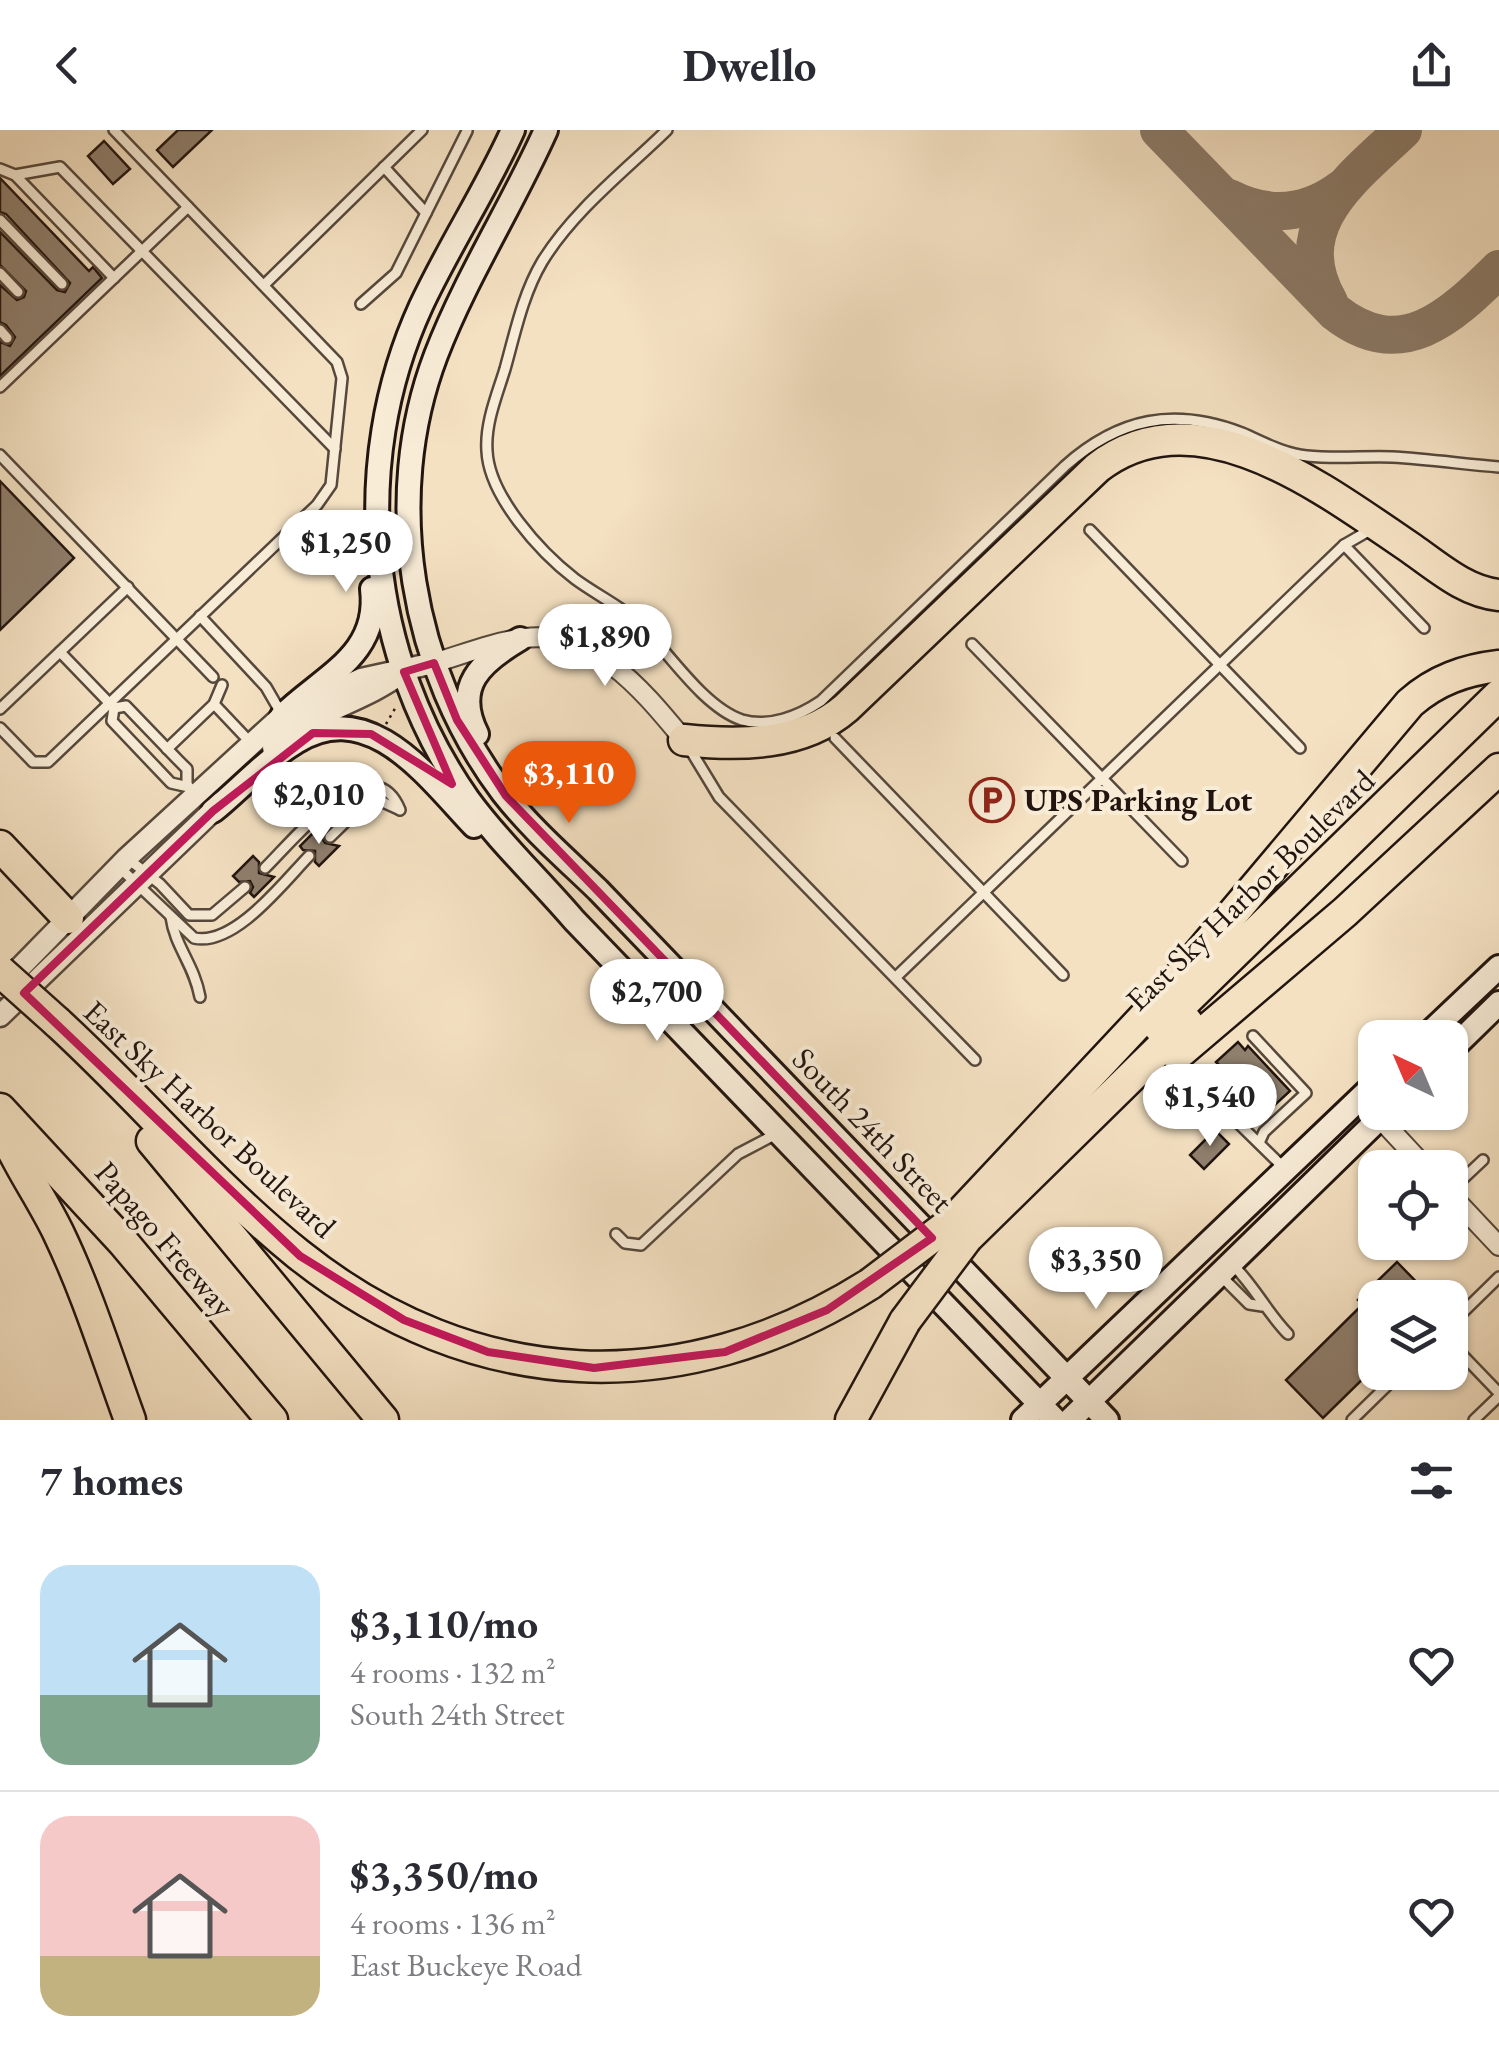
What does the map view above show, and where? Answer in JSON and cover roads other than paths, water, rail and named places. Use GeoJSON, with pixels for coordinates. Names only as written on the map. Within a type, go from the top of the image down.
{"type":"FeatureCollection","features":[{"type":"Feature","properties":{"kind":"highway"},"geometry":{"type":"LineString","coordinates":[[684,740],[734,744],[790,737],[838,715],[1097,468],[1136,444],[1176,437],[1217,442],[1297,476],[1470,587],[1499,595]]}},
{"type":"Feature","properties":{"kind":"highway"},"geometry":{"type":"LineString","coordinates":[[960,1229],[1410,704],[1429,688],[1454,676],[1499,666]]}},
{"type":"Feature","properties":{"kind":"highway","name":"East Sky Harbor Boulevard"},"geometry":{"type":"LineString","coordinates":[[851,1420],[904,1321],[960,1229],[1019,1163],[1491,716]]}},
{"type":"Feature","properties":{"kind":"highway","name":"East Sky Harbor Boulevard"},"geometry":{"type":"LineString","coordinates":[[53,1026],[300,1256],[394,1315],[456,1342],[512,1358],[572,1366],[670,1364],[725,1352],[774,1335],[870,1284],[960,1229],[1060,1146],[1491,716]]}},
{"type":"Feature","properties":{"kind":"highway"},"geometry":{"type":"LineString","coordinates":[[1060,1146],[1124,1100],[1308,944],[1499,769]]}},
{"type":"Feature","properties":{"kind":"highway"},"geometry":{"type":"LineString","coordinates":[[0,846],[68,918]]}},
{"type":"Feature","properties":{"kind":"highway","name":"Papago Freeway"},"geometry":{"type":"LineString","coordinates":[[0,974],[53,1026],[206,1203],[383,1420]]}},
{"type":"Feature","properties":{"kind":"highway","name":"Papago Freeway"},"geometry":{"type":"LineString","coordinates":[[0,1109],[124,1242],[272,1420]]}},
{"type":"Feature","properties":{"kind":"highway"},"geometry":{"type":"LineString","coordinates":[[0,1123],[11,1152],[36,1190],[67,1252],[130,1420]]}},
{"type":"Feature","properties":{"kind":"main road"},"geometry":{"type":"LineString","coordinates":[[514,130],[415,321],[389,407],[379,468],[380,573],[390,628],[427,730],[470,801],[574,920],[779,1132],[1039,1415],[1066,1378],[1358,1100]]}},
{"type":"Feature","properties":{"kind":"main road","name":"South 24th Street"},"geometry":{"type":"LineString","coordinates":[[546,130],[452,316],[423,394],[408,522],[410,558],[434,663],[457,720],[506,796],[1107,1420]]}},
{"type":"Feature","properties":{"kind":"main road"},"geometry":{"type":"LineString","coordinates":[[282,716],[352,657],[367,636],[373,599],[366,504],[379,468]]}},
{"type":"Feature","properties":{"kind":"main road"},"geometry":{"type":"LineString","coordinates":[[520,638],[492,655],[478,671],[468,699],[469,718],[505,778],[598,890]]}},
{"type":"Feature","properties":{"kind":"main road"},"geometry":{"type":"LineString","coordinates":[[213,812],[299,740],[334,728],[364,731],[401,751],[533,888],[574,920]]}},
{"type":"Feature","properties":{"kind":"main road"},"geometry":{"type":"LineString","coordinates":[[1443,1020],[1499,967]]}},
{"type":"Feature","properties":{"kind":"main road"},"geometry":{"type":"LineString","coordinates":[[1468,1033],[1499,1003]]}},
{"type":"Feature","properties":{"kind":"main road"},"geometry":{"type":"LineString","coordinates":[[1070,1420],[1368,1130]]}},
{"type":"Feature","properties":{"kind":"main road"},"geometry":{"type":"LineString","coordinates":[[1284,1170],[1305,1191]]}},
{"type":"Feature","properties":{"kind":"street"},"geometry":{"type":"LineString","coordinates":[[0,988],[191,789],[282,716],[361,679],[404,672],[520,638],[572,643],[612,664],[684,740]]}},
{"type":"Feature","properties":{"kind":"street"},"geometry":{"type":"LineString","coordinates":[[0,1016],[293,730],[321,712],[380,689],[404,672]]}},
{"type":"Feature","properties":{"kind":"street"},"geometry":{"type":"LineString","coordinates":[[191,789],[213,812]]}},
{"type":"Feature","properties":{"kind":"street"},"geometry":{"type":"LineString","coordinates":[[49,969],[68,918]]}},
{"type":"Feature","properties":{"kind":"street"},"geometry":{"type":"LineString","coordinates":[[1395,1130],[1411,1150]]}},
{"type":"Feature","properties":{"kind":"street"},"geometry":{"type":"LineString","coordinates":[[1468,1212],[1499,1246]]}},
{"type":"Feature","properties":{"kind":"lane"},"geometry":{"type":"LineString","coordinates":[[0,728],[32,762],[48,762],[318,506],[331,485],[342,378],[337,362],[114,130]]}},
{"type":"Feature","properties":{"kind":"lane"},"geometry":{"type":"LineString","coordinates":[[264,286],[422,130]]}},
{"type":"Feature","properties":{"kind":"lane"},"geometry":{"type":"LineString","coordinates":[[668,130],[576,218],[541,263],[518,320],[488,428],[486,450],[496,488],[531,535],[572,577],[625,610],[713,702],[735,717],[770,721],[808,710],[844,681],[1080,453],[1108,434],[1141,423],[1174,419],[1210,422],[1306,456],[1499,466]]}},
{"type":"Feature","properties":{"kind":"lane"},"geometry":{"type":"LineString","coordinates":[[361,304],[396,273],[467,132]]}},
{"type":"Feature","properties":{"kind":"lane"},"geometry":{"type":"LineString","coordinates":[[15,175],[60,167],[335,449]]}},
{"type":"Feature","properties":{"kind":"lane"},"geometry":{"type":"LineString","coordinates":[[384,167],[426,213]]}},
{"type":"Feature","properties":{"kind":"lane"},"geometry":{"type":"LineString","coordinates":[[1,168],[15,175],[114,278]]}},
{"type":"Feature","properties":{"kind":"lane"},"geometry":{"type":"LineString","coordinates":[[0,387],[188,207]]}},
{"type":"Feature","properties":{"kind":"lane"},"geometry":{"type":"LineString","coordinates":[[0,220],[62,284]]}},
{"type":"Feature","properties":{"kind":"lane"},"geometry":{"type":"LineString","coordinates":[[0,274],[18,292]]}},
{"type":"Feature","properties":{"kind":"lane"},"geometry":{"type":"LineString","coordinates":[[0,455],[213,676]]}},
{"type":"Feature","properties":{"kind":"lane"},"geometry":{"type":"LineString","coordinates":[[896,976],[1344,546],[1378,526]]}},
{"type":"Feature","properties":{"kind":"lane"},"geometry":{"type":"LineString","coordinates":[[1090,530],[1300,748]]}},
{"type":"Feature","properties":{"kind":"lane"},"geometry":{"type":"LineString","coordinates":[[1344,546],[1424,628]]}},
{"type":"Feature","properties":{"kind":"lane"},"geometry":{"type":"LineString","coordinates":[[0,709],[128,587]]}},
{"type":"Feature","properties":{"kind":"lane"},"geometry":{"type":"LineString","coordinates":[[200,616],[266,687],[282,716]]}},
{"type":"Feature","properties":{"kind":"lane"},"geometry":{"type":"LineString","coordinates":[[612,664],[652,638]]}},
{"type":"Feature","properties":{"kind":"lane"},"geometry":{"type":"LineString","coordinates":[[972,644],[1182,862]]}},
{"type":"Feature","properties":{"kind":"lane"},"geometry":{"type":"LineString","coordinates":[[60,652],[112,705],[126,706],[187,769],[191,789]]}},
{"type":"Feature","properties":{"kind":"lane"},"geometry":{"type":"LineString","coordinates":[[167,749],[214,704],[222,685]]}},
{"type":"Feature","properties":{"kind":"lane"},"geometry":{"type":"LineString","coordinates":[[214,704],[250,743]]}},
{"type":"Feature","properties":{"kind":"lane"},"geometry":{"type":"LineString","coordinates":[[112,705],[112,721],[171,782],[191,789]]}},
{"type":"Feature","properties":{"kind":"lane"},"geometry":{"type":"LineString","coordinates":[[834,738],[1063,976]]}},
{"type":"Feature","properties":{"kind":"lane"},"geometry":{"type":"LineString","coordinates":[[684,740],[714,792],[976,1060]]}},
{"type":"Feature","properties":{"kind":"lane"},"geometry":{"type":"LineString","coordinates":[[265,868],[342,796],[360,786],[377,786],[392,797],[400,810],[370,798],[342,796]]}},
{"type":"Feature","properties":{"kind":"lane"},"geometry":{"type":"LineString","coordinates":[[330,837],[370,798]]}},
{"type":"Feature","properties":{"kind":"lane"},"geometry":{"type":"LineString","coordinates":[[142,879],[170,917],[194,938],[216,938],[237,927],[310,856]]}},
{"type":"Feature","properties":{"kind":"lane"},"geometry":{"type":"LineString","coordinates":[[123,863],[189,916],[200,917],[222,909],[244,887]]}},
{"type":"Feature","properties":{"kind":"lane"},"geometry":{"type":"LineString","coordinates":[[170,917],[174,938],[196,973],[200,997]]}},
{"type":"Feature","properties":{"kind":"lane"},"geometry":{"type":"LineString","coordinates":[[1254,1036],[1306,1093],[1264,1132],[1259,1144]]}},
{"type":"Feature","properties":{"kind":"lane"},"geometry":{"type":"LineString","coordinates":[[1209,1077],[1236,1105],[1228,1113],[1284,1170]]}},
{"type":"Feature","properties":{"kind":"lane"},"geometry":{"type":"LineString","coordinates":[[616,1234],[625,1243],[641,1245],[738,1154],[779,1132]]}},
{"type":"Feature","properties":{"kind":"lane"},"geometry":{"type":"LineString","coordinates":[[1468,1175],[1483,1160]]}},
{"type":"Feature","properties":{"kind":"lane"},"geometry":{"type":"LineString","coordinates":[[1225,1268],[1249,1304],[1262,1306]]}},
{"type":"Feature","properties":{"kind":"lane"},"geometry":{"type":"LineString","coordinates":[[1225,1268],[1260,1292],[1262,1306],[1288,1334]]}},
{"type":"Feature","properties":{"kind":"lane"},"geometry":{"type":"LineString","coordinates":[[1468,1307],[1499,1277]]}},
{"type":"Feature","properties":{"kind":"lane"},"geometry":{"type":"LineString","coordinates":[[1468,1361],[1499,1394],[1474,1420]]}},
{"type":"Feature","properties":{"kind":"lane"},"geometry":{"type":"LineString","coordinates":[[1352,1420],[1383,1390]]}},
{"type":"Feature","properties":{"kind":"place","name":"UPS Parking Lot"},"geometry":{"type":"Point","coordinates":[992,800]}}]}
